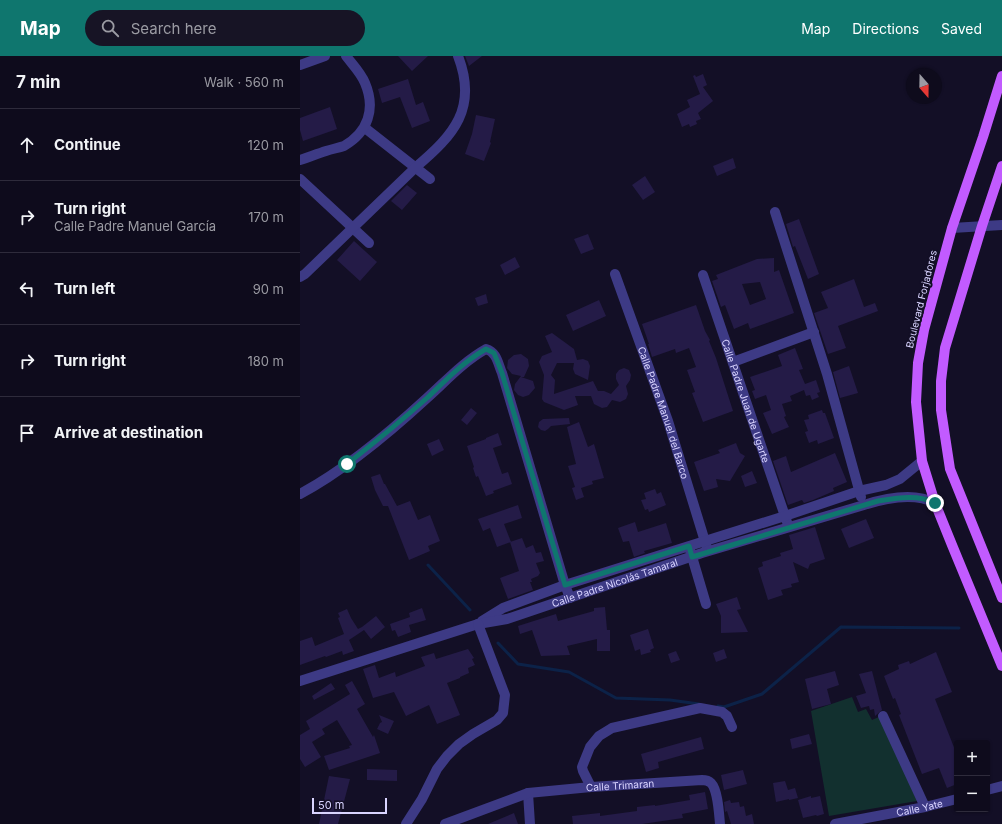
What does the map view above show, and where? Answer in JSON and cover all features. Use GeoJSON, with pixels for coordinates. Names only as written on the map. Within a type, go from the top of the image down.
{"type":"FeatureCollection","features":[{"type":"Feature","properties":{"kind":"main road","name":"Boulevard Forjadores"},"geometry":{"type":"LineString","coordinates":[[1002,76],[952,228],[924,330],[918,363],[916,402],[922,461],[935,503],[1002,666]]}},
{"type":"Feature","properties":{"kind":"main road"},"geometry":{"type":"LineString","coordinates":[[1002,166],[945,348],[941,381],[941,410],[950,469],[1002,598]]}},
{"type":"Feature","properties":{"kind":"street"},"geometry":{"type":"LineString","coordinates":[[300,65],[325,56]]}},
{"type":"Feature","properties":{"kind":"street"},"geometry":{"type":"LineString","coordinates":[[300,160],[342,146],[357,137],[365,128],[370,111],[370,98],[365,83],[359,72],[346,56]]}},
{"type":"Feature","properties":{"kind":"street"},"geometry":{"type":"LineString","coordinates":[[300,277],[353,229],[450,135],[464,107],[466,91],[463,69],[458,56]]}},
{"type":"Feature","properties":{"kind":"street"},"geometry":{"type":"LineString","coordinates":[[365,128],[430,178]]}},
{"type":"Feature","properties":{"kind":"street"},"geometry":{"type":"LineString","coordinates":[[300,179],[369,243]]}},
{"type":"Feature","properties":{"kind":"street"},"geometry":{"type":"LineString","coordinates":[[775,212],[814,332],[864,505]]}},
{"type":"Feature","properties":{"kind":"street"},"geometry":{"type":"LineString","coordinates":[[952,228],[1002,225]]}},
{"type":"Feature","properties":{"kind":"street","name":"Calle Padre Manuel del Barco"},"geometry":{"type":"LineString","coordinates":[[615,274],[668,421],[706,541],[708,552]]}},
{"type":"Feature","properties":{"kind":"street","name":"Calle Padre Juan de Ugarte"},"geometry":{"type":"LineString","coordinates":[[703,275],[789,528]]}},
{"type":"Feature","properties":{"kind":"street"},"geometry":{"type":"LineString","coordinates":[[733,362],[814,332]]}},
{"type":"Feature","properties":{"kind":"street"},"geometry":{"type":"LineString","coordinates":[[300,494],[333,475],[397,424],[454,372],[486,349],[494,353],[502,373],[570,598]]}},
{"type":"Feature","properties":{"kind":"street","name":"Calle Padre Nicolás Tamaral"},"geometry":{"type":"LineString","coordinates":[[478,624],[503,608],[565,585],[785,516],[859,491],[886,485],[900,479],[922,461]]}},
{"type":"Feature","properties":{"kind":"street","name":"Calle Padre Nicolás Tamaral"},"geometry":{"type":"LineString","coordinates":[[300,681],[478,624],[507,619],[692,557],[878,501],[902,498],[920,498],[928,499],[935,503]]}},
{"type":"Feature","properties":{"kind":"street"},"geometry":{"type":"LineString","coordinates":[[689,546],[706,604]]}},
{"type":"Feature","properties":{"kind":"street"},"geometry":{"type":"LineString","coordinates":[[406,824],[422,800],[437,769],[447,756],[459,744],[497,720],[503,713],[505,695],[478,624]]}},
{"type":"Feature","properties":{"kind":"street"},"geometry":{"type":"LineString","coordinates":[[591,787],[582,767],[590,747],[599,736],[612,728],[700,708],[722,712],[727,716],[732,727]]}},
{"type":"Feature","properties":{"kind":"street"},"geometry":{"type":"LineString","coordinates":[[883,716],[925,807]]}},
{"type":"Feature","properties":{"kind":"street","name":"Calle Trimaran"},"geometry":{"type":"LineString","coordinates":[[445,824],[528,793],[591,787],[707,780],[711,783],[717,801],[720,824]]}},
{"type":"Feature","properties":{"kind":"street"},"geometry":{"type":"LineString","coordinates":[[990,789],[1002,786]]}},
{"type":"Feature","properties":{"kind":"street"},"geometry":{"type":"LineString","coordinates":[[528,793],[530,824]]}},
{"type":"Feature","properties":{"kind":"street","name":"Calle Yate"},"geometry":{"type":"LineString","coordinates":[[835,824],[925,807],[954,799]]}},
{"type":"Feature","properties":{"kind":"green space"},"geometry":{"type":"Polygon","coordinates":[[[852,697],[858,712],[866,709],[872,720],[881,716],[917,801],[829,816],[811,711],[852,697]]]}},
{"type":"Feature","properties":{"kind":"building"},"geometry":{"type":"Polygon","coordinates":[[[398,56],[428,56],[412,71],[398,56]]]}},
{"type":"Feature","properties":{"kind":"building"},"geometry":{"type":"Polygon","coordinates":[[[465,56],[482,56],[469,66],[465,56]]]}},
{"type":"Feature","properties":{"kind":"building"},"geometry":{"type":"Polygon","coordinates":[[[703,74],[707,85],[703,87],[713,101],[698,113],[701,119],[696,121],[697,124],[690,127],[689,124],[682,127],[677,114],[690,107],[687,100],[700,94],[693,76],[695,75],[696,77],[703,74]]]}},
{"type":"Feature","properties":{"kind":"building"},"geometry":{"type":"Polygon","coordinates":[[[408,79],[416,105],[423,102],[430,121],[412,128],[400,97],[382,103],[378,89],[408,79]]]}},
{"type":"Feature","properties":{"kind":"building"},"geometry":{"type":"Polygon","coordinates":[[[330,107],[337,129],[303,141],[300,130],[300,118],[330,107]]]}},
{"type":"Feature","properties":{"kind":"building"},"geometry":{"type":"Polygon","coordinates":[[[476,115],[495,119],[491,143],[484,161],[465,154],[472,134],[476,115]]]}},
{"type":"Feature","properties":{"kind":"building"},"geometry":{"type":"Polygon","coordinates":[[[733,158],[736,168],[717,176],[713,166],[733,158]]]}},
{"type":"Feature","properties":{"kind":"building"},"geometry":{"type":"Polygon","coordinates":[[[645,176],[655,192],[643,200],[632,185],[645,176]]]}},
{"type":"Feature","properties":{"kind":"building"},"geometry":{"type":"Polygon","coordinates":[[[407,185],[417,193],[402,210],[391,201],[407,185]]]}},
{"type":"Feature","properties":{"kind":"building"},"geometry":{"type":"Polygon","coordinates":[[[799,219],[819,274],[808,279],[795,246],[793,247],[786,224],[799,219]]]}},
{"type":"Feature","properties":{"kind":"building"},"geometry":{"type":"Polygon","coordinates":[[[588,234],[594,249],[581,254],[574,239],[588,234]]]}},
{"type":"Feature","properties":{"kind":"building"},"geometry":{"type":"Polygon","coordinates":[[[354,241],[377,262],[360,281],[337,260],[354,241]]]}},
{"type":"Feature","properties":{"kind":"building"},"geometry":{"type":"Polygon","coordinates":[[[515,257],[520,267],[505,275],[500,265],[515,257]]]}},
{"type":"Feature","properties":{"kind":"building"},"geometry":{"type":"Polygon","coordinates":[[[774,258],[774,272],[779,270],[794,313],[750,329],[748,323],[734,329],[725,305],[721,307],[712,281],[718,279],[716,275],[757,259],[774,258]],[[760,282],[742,284],[750,305],[766,299],[760,282]]]}},
{"type":"Feature","properties":{"kind":"building"},"geometry":{"type":"Polygon","coordinates":[[[854,279],[864,307],[875,303],[878,311],[838,326],[846,348],[828,354],[814,313],[828,308],[821,292],[854,279]]]}},
{"type":"Feature","properties":{"kind":"building"},"geometry":{"type":"Polygon","coordinates":[[[486,294],[488,303],[478,306],[475,298],[486,294]]]}},
{"type":"Feature","properties":{"kind":"building"},"geometry":{"type":"Polygon","coordinates":[[[599,300],[606,316],[573,331],[566,315],[599,300]]]}},
{"type":"Feature","properties":{"kind":"building"},"geometry":{"type":"Polygon","coordinates":[[[696,305],[705,331],[710,340],[709,341],[733,411],[703,422],[692,393],[695,392],[687,370],[696,367],[689,348],[676,353],[675,349],[652,357],[642,324],[696,305]]]}},
{"type":"Feature","properties":{"kind":"building"},"geometry":{"type":"Polygon","coordinates":[[[552,333],[574,349],[577,360],[583,359],[588,361],[590,366],[588,380],[575,374],[573,369],[574,363],[557,363],[551,375],[555,380],[554,394],[593,381],[598,391],[604,391],[611,394],[619,385],[616,379],[616,374],[619,370],[624,368],[629,370],[631,375],[626,386],[628,394],[626,399],[620,402],[612,400],[607,407],[602,408],[594,404],[591,396],[575,396],[578,405],[564,410],[544,402],[542,399],[544,375],[539,362],[542,356],[552,352],[545,336],[552,333]]]}},
{"type":"Feature","properties":{"kind":"building"},"geometry":{"type":"Polygon","coordinates":[[[795,348],[803,369],[799,370],[805,384],[816,380],[820,392],[817,393],[819,397],[812,400],[810,395],[806,396],[804,390],[790,396],[792,401],[782,404],[786,416],[784,417],[789,427],[772,434],[763,413],[771,410],[766,395],[755,399],[752,391],[755,390],[750,377],[782,366],[778,355],[795,348]]]}},
{"type":"Feature","properties":{"kind":"building"},"geometry":{"type":"Polygon","coordinates":[[[521,354],[528,359],[529,366],[524,377],[521,377],[533,381],[535,388],[529,395],[523,397],[518,395],[514,390],[515,384],[521,376],[512,374],[507,368],[508,360],[514,355],[521,354]]]}},
{"type":"Feature","properties":{"kind":"building"},"geometry":{"type":"Polygon","coordinates":[[[849,366],[858,393],[840,398],[833,372],[849,366]]]}},
{"type":"Feature","properties":{"kind":"building"},"geometry":{"type":"Polygon","coordinates":[[[471,408],[477,413],[467,425],[461,420],[471,408]]]}},
{"type":"Feature","properties":{"kind":"building"},"geometry":{"type":"Polygon","coordinates":[[[822,410],[823,413],[825,413],[834,438],[818,444],[817,440],[809,443],[805,432],[808,431],[804,420],[809,419],[808,415],[822,410]]]}},
{"type":"Feature","properties":{"kind":"building"},"geometry":{"type":"Polygon","coordinates":[[[569,418],[570,424],[551,426],[545,431],[538,427],[539,422],[543,419],[569,418]]]}},
{"type":"Feature","properties":{"kind":"building"},"geometry":{"type":"Polygon","coordinates":[[[579,422],[588,447],[594,444],[604,478],[592,481],[593,484],[581,488],[584,497],[576,500],[572,488],[575,487],[568,466],[576,464],[567,427],[579,422]]]}},
{"type":"Feature","properties":{"kind":"building"},"geometry":{"type":"Polygon","coordinates":[[[498,433],[502,445],[493,448],[502,474],[508,472],[512,484],[493,491],[494,493],[486,496],[478,476],[476,477],[467,446],[498,433]]]}},
{"type":"Feature","properties":{"kind":"building"},"geometry":{"type":"Polygon","coordinates":[[[439,439],[444,450],[432,456],[427,444],[439,439]]]}},
{"type":"Feature","properties":{"kind":"building"},"geometry":{"type":"Polygon","coordinates":[[[736,443],[740,453],[745,456],[730,481],[716,479],[718,487],[704,491],[694,462],[720,453],[718,450],[736,443]]]}},
{"type":"Feature","properties":{"kind":"building"},"geometry":{"type":"Polygon","coordinates":[[[835,453],[847,482],[833,488],[834,491],[813,500],[804,503],[802,500],[788,505],[773,461],[786,456],[791,472],[835,453]]]}},
{"type":"Feature","properties":{"kind":"building"},"geometry":{"type":"Polygon","coordinates":[[[752,471],[757,483],[745,487],[741,476],[752,471]]]}},
{"type":"Feature","properties":{"kind":"building"},"geometry":{"type":"Polygon","coordinates":[[[380,474],[397,506],[410,501],[418,520],[430,515],[440,541],[428,546],[430,551],[409,560],[388,506],[383,506],[375,490],[371,477],[380,474]]]}},
{"type":"Feature","properties":{"kind":"building"},"geometry":{"type":"Polygon","coordinates":[[[655,489],[657,494],[661,492],[666,505],[649,512],[648,509],[645,510],[641,500],[646,499],[644,493],[655,489]]]}},
{"type":"Feature","properties":{"kind":"building"},"geometry":{"type":"Polygon","coordinates":[[[518,505],[522,518],[504,524],[511,542],[497,547],[490,528],[483,531],[478,519],[518,505]]]}},
{"type":"Feature","properties":{"kind":"building"},"geometry":{"type":"Polygon","coordinates":[[[866,519],[874,538],[849,548],[841,529],[866,519]]]}},
{"type":"Feature","properties":{"kind":"building"},"geometry":{"type":"Polygon","coordinates":[[[635,522],[638,532],[666,523],[672,543],[644,551],[645,553],[634,557],[629,541],[623,542],[618,528],[635,522]]]}},
{"type":"Feature","properties":{"kind":"building"},"geometry":{"type":"Polygon","coordinates":[[[815,527],[825,559],[810,564],[808,569],[793,562],[799,582],[791,584],[792,587],[781,590],[783,595],[768,600],[758,568],[763,566],[762,562],[781,556],[780,553],[793,549],[789,535],[815,527]]]}},
{"type":"Feature","properties":{"kind":"building"},"geometry":{"type":"Polygon","coordinates":[[[522,538],[526,548],[533,545],[536,553],[541,552],[544,561],[536,563],[540,573],[538,576],[531,579],[532,582],[530,582],[533,590],[508,599],[500,578],[519,571],[510,542],[522,538]]]}},
{"type":"Feature","properties":{"kind":"building"},"geometry":{"type":"Polygon","coordinates":[[[737,597],[741,609],[737,610],[748,632],[721,633],[721,616],[716,604],[737,597]]]}},
{"type":"Feature","properties":{"kind":"building"},"geometry":{"type":"Polygon","coordinates":[[[605,607],[607,630],[610,630],[610,651],[597,651],[597,639],[567,646],[570,655],[541,656],[532,630],[520,634],[518,626],[556,614],[558,621],[594,611],[594,608],[605,607]]]}},
{"type":"Feature","properties":{"kind":"building"},"geometry":{"type":"Polygon","coordinates":[[[422,608],[426,620],[409,625],[411,632],[398,637],[395,630],[392,631],[390,624],[410,617],[409,613],[422,608]]]}},
{"type":"Feature","properties":{"kind":"building"},"geometry":{"type":"Polygon","coordinates":[[[347,609],[358,629],[376,616],[385,627],[371,639],[364,630],[349,640],[354,651],[343,655],[342,651],[300,665],[300,641],[312,637],[315,646],[344,634],[338,618],[340,617],[338,613],[347,609]]]}},
{"type":"Feature","properties":{"kind":"building"},"geometry":{"type":"Polygon","coordinates":[[[648,629],[654,648],[650,650],[651,652],[641,655],[640,649],[635,651],[630,635],[648,629]]]}},
{"type":"Feature","properties":{"kind":"building"},"geometry":{"type":"Polygon","coordinates":[[[468,649],[474,658],[472,659],[475,665],[468,668],[469,673],[447,683],[460,715],[437,724],[429,705],[406,716],[394,692],[373,698],[363,669],[375,665],[379,678],[395,672],[396,677],[425,666],[421,657],[434,653],[436,659],[468,649]]]}},
{"type":"Feature","properties":{"kind":"building"},"geometry":{"type":"Polygon","coordinates":[[[724,649],[727,658],[716,662],[713,653],[724,649]]]}},
{"type":"Feature","properties":{"kind":"building"},"geometry":{"type":"Polygon","coordinates":[[[676,651],[680,660],[671,663],[668,654],[676,651]]]}},
{"type":"Feature","properties":{"kind":"building"},"geometry":{"type":"Polygon","coordinates":[[[936,652],[952,692],[935,699],[954,747],[954,785],[947,788],[939,768],[922,774],[899,715],[901,714],[895,698],[893,699],[884,676],[899,669],[898,665],[909,661],[910,664],[936,652]]]}},
{"type":"Feature","properties":{"kind":"building"},"geometry":{"type":"Polygon","coordinates":[[[835,671],[839,685],[827,689],[831,704],[812,709],[805,679],[835,671]]]}},
{"type":"Feature","properties":{"kind":"building"},"geometry":{"type":"Polygon","coordinates":[[[872,671],[882,710],[875,716],[874,709],[870,710],[869,706],[861,708],[856,696],[866,693],[859,674],[872,671]]]}},
{"type":"Feature","properties":{"kind":"building"},"geometry":{"type":"Polygon","coordinates":[[[352,681],[365,704],[357,709],[373,737],[374,735],[380,753],[329,770],[324,756],[350,748],[349,746],[352,745],[337,720],[322,729],[325,734],[312,742],[321,757],[305,767],[300,759],[300,735],[310,729],[306,721],[350,694],[345,685],[352,681]]]}},
{"type":"Feature","properties":{"kind":"building"},"geometry":{"type":"Polygon","coordinates":[[[331,683],[335,689],[314,700],[312,696],[331,683]]]}},
{"type":"Feature","properties":{"kind":"building"},"geometry":{"type":"Polygon","coordinates":[[[379,715],[394,721],[388,734],[377,729],[382,722],[379,715]]]}},
{"type":"Feature","properties":{"kind":"building"},"geometry":{"type":"Polygon","coordinates":[[[809,734],[812,744],[792,749],[790,739],[809,734]]]}},
{"type":"Feature","properties":{"kind":"building"},"geometry":{"type":"Polygon","coordinates":[[[701,737],[704,749],[658,762],[659,768],[646,772],[641,754],[701,737]]]}},
{"type":"Feature","properties":{"kind":"building"},"geometry":{"type":"Polygon","coordinates":[[[367,769],[397,770],[397,781],[367,780],[367,769]]]}},
{"type":"Feature","properties":{"kind":"building"},"geometry":{"type":"Polygon","coordinates":[[[743,770],[747,784],[724,790],[721,775],[743,770]]]}},
{"type":"Feature","properties":{"kind":"building"},"geometry":{"type":"Polygon","coordinates":[[[329,776],[350,779],[338,824],[319,824],[329,776]]]}},
{"type":"Feature","properties":{"kind":"building"},"geometry":{"type":"Polygon","coordinates":[[[785,781],[788,790],[795,788],[798,798],[776,802],[773,783],[785,781]]]}},
{"type":"Feature","properties":{"kind":"building"},"geometry":{"type":"Polygon","coordinates":[[[705,792],[708,809],[682,814],[683,818],[642,824],[573,824],[572,816],[600,813],[600,816],[637,811],[637,807],[655,806],[690,800],[689,795],[705,792]]]}},
{"type":"Feature","properties":{"kind":"building"},"geometry":{"type":"Polygon","coordinates":[[[811,796],[811,798],[820,796],[824,814],[803,818],[798,800],[811,796]]]}},
{"type":"Feature","properties":{"kind":"building"},"geometry":{"type":"Polygon","coordinates":[[[730,800],[731,803],[739,802],[740,807],[744,806],[746,816],[752,814],[754,824],[731,824],[727,811],[725,812],[724,802],[730,800]]]}},
{"type":"Feature","properties":{"kind":"building"},"geometry":{"type":"Polygon","coordinates":[[[514,813],[518,824],[488,824],[514,813]]]}},
{"type":"Feature","properties":{"kind":"waterway"},"geometry":{"type":"LineString","coordinates":[[428,565],[470,610]]}},
{"type":"Feature","properties":{"kind":"waterway"},"geometry":{"type":"LineString","coordinates":[[718,706],[724,707],[762,694],[841,627],[959,628]]}},
{"type":"Feature","properties":{"kind":"waterway"},"geometry":{"type":"LineString","coordinates":[[498,643],[518,664],[569,672],[616,698],[670,700],[699,704]]}},
{"type":"Feature","properties":{"kind":"route"},"geometry":{"type":"LineString","coordinates":[[347,464],[397,424],[454,372],[486,349],[494,353],[502,373],[565,585],[689,546],[692,557],[878,501],[896,498],[920,498],[928,499],[935,503]]}}]}
